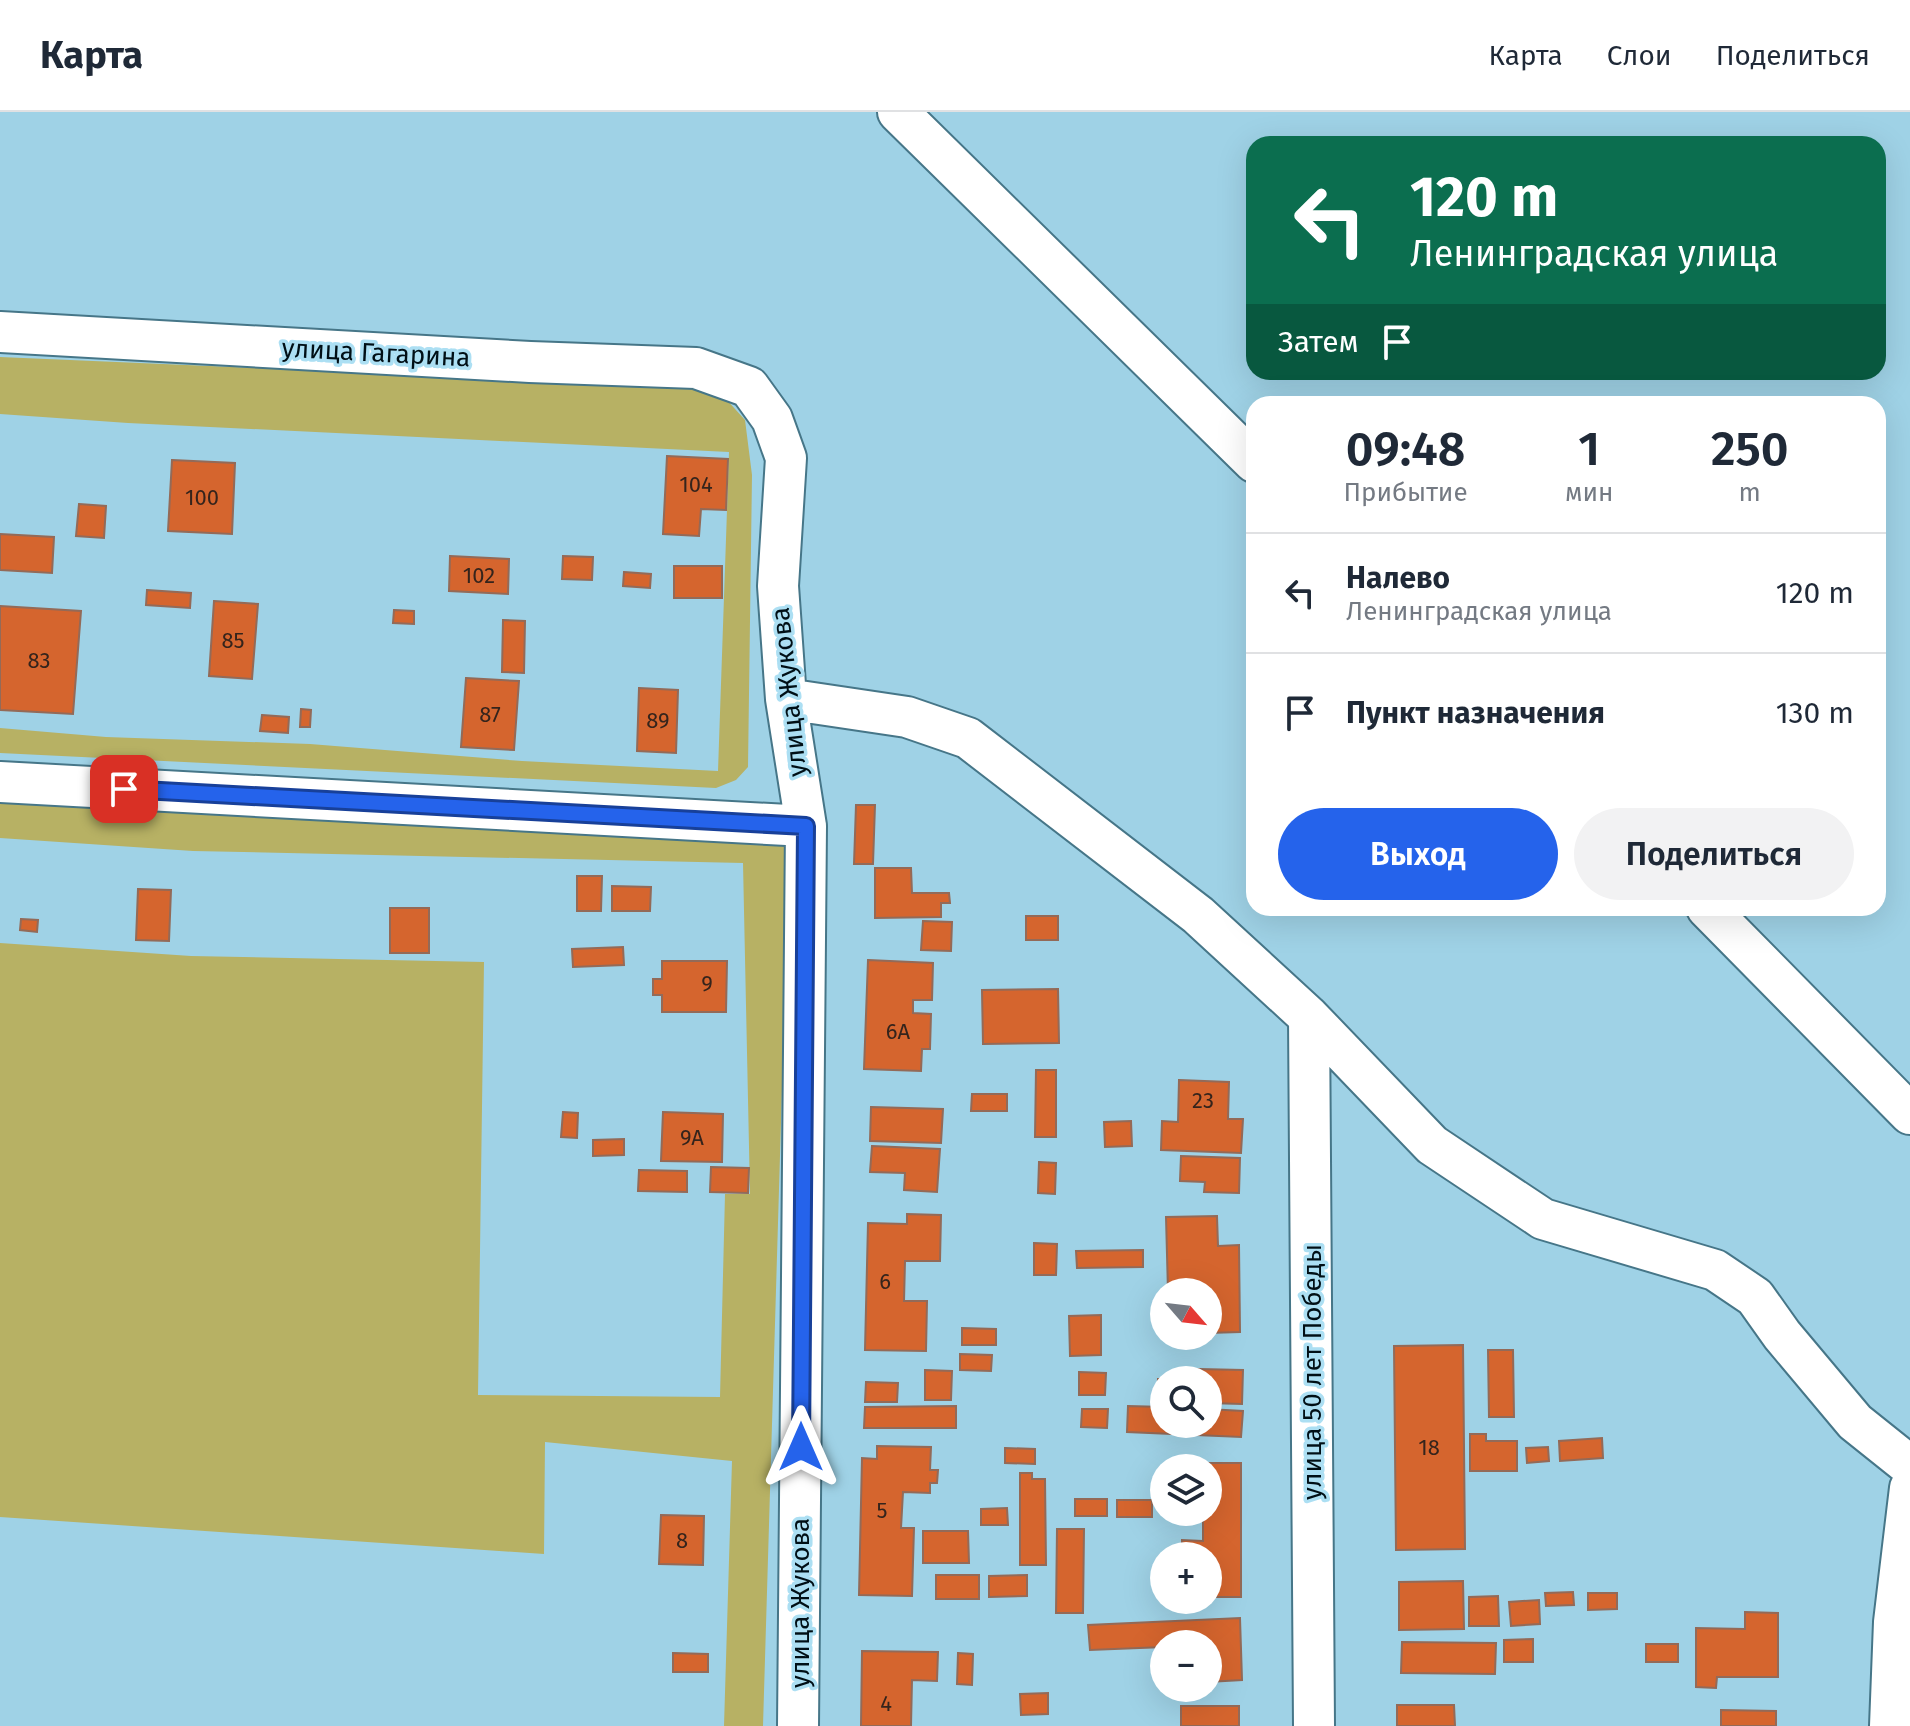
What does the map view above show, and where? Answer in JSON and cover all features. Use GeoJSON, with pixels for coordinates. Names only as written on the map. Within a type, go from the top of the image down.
{"type":"FeatureCollection","features":[{"type":"Feature","properties":{"kind":"street"},"geometry":{"type":"LineString","coordinates":[[898,112],[1246,454]]}},
{"type":"Feature","properties":{"kind":"street","name":"улица Гагарина"},"geometry":{"type":"LineString","coordinates":[[0,332],[514,361],[696,368],[749,387]]}},
{"type":"Feature","properties":{"kind":"street","name":"улица Жукова"},"geometry":{"type":"LineString","coordinates":[[749,387],[772,419],[786,458],[778,586],[786,699],[806,826],[798,1726]]}},
{"type":"Feature","properties":{"kind":"street"},"geometry":{"type":"LineString","coordinates":[[786,699],[907,717],[968,738],[1198,915],[1309,1017],[1432,1145],[1543,1219],[1715,1270],[1755,1297],[1782,1335],[1855,1422],[1910,1466]]}},
{"type":"Feature","properties":{"kind":"street"},"geometry":{"type":"LineString","coordinates":[[0,782],[806,826]]}},
{"type":"Feature","properties":{"kind":"street"},"geometry":{"type":"LineString","coordinates":[[1715,916],[1910,1114]]}},
{"type":"Feature","properties":{"kind":"street","name":"улица 50 лет Победы"},"geometry":{"type":"LineString","coordinates":[[1309,1017],[1314,1726]]}},
{"type":"Feature","properties":{"kind":"street"},"geometry":{"type":"LineString","coordinates":[[1890,1726],[1910,1488]]}},
{"type":"Feature","properties":{"kind":"shaded area"},"geometry":{"type":"Polygon","coordinates":[[[0,357],[702,387],[726,399],[745,420],[752,475],[748,767],[736,780],[716,788],[0,753],[0,728],[106,737],[310,744],[522,761],[718,771],[729,452],[0,414],[0,357]]]}},
{"type":"Feature","properties":{"kind":"shaded area"},"geometry":{"type":"Polygon","coordinates":[[[0,796],[780,836],[789,854],[763,1726],[724,1726],[732,1461],[545,1442],[544,1554],[0,1517],[0,943],[191,956],[484,962],[478,1395],[720,1397],[725,1194],[750,1194],[743,863],[193,851],[0,838],[0,796]]]}},
{"type":"Feature","properties":{"kind":"building"},"geometry":{"type":"Polygon","coordinates":[[[667,456],[728,459],[726,510],[701,509],[699,536],[663,534],[667,456]]]}},
{"type":"Feature","properties":{"kind":"building"},"geometry":{"type":"Polygon","coordinates":[[[172,460],[235,463],[232,534],[168,531],[172,460]]]}},
{"type":"Feature","properties":{"kind":"building"},"geometry":{"type":"Polygon","coordinates":[[[79,504],[106,506],[104,538],[76,536],[79,504]]]}},
{"type":"Feature","properties":{"kind":"building"},"geometry":{"type":"Polygon","coordinates":[[[0,534],[54,537],[52,573],[0,570],[0,534]]]}},
{"type":"Feature","properties":{"kind":"building"},"geometry":{"type":"Polygon","coordinates":[[[450,556],[509,559],[508,594],[449,591],[450,556]]]}},
{"type":"Feature","properties":{"kind":"building"},"geometry":{"type":"Polygon","coordinates":[[[563,556],[593,557],[592,580],[562,579],[563,556]]]}},
{"type":"Feature","properties":{"kind":"building"},"geometry":{"type":"Polygon","coordinates":[[[674,566],[722,566],[722,598],[674,598],[674,566]]]}},
{"type":"Feature","properties":{"kind":"building"},"geometry":{"type":"Polygon","coordinates":[[[624,572],[651,574],[650,588],[623,586],[624,572]]]}},
{"type":"Feature","properties":{"kind":"building"},"geometry":{"type":"Polygon","coordinates":[[[147,590],[191,593],[190,608],[146,605],[147,590]]]}},
{"type":"Feature","properties":{"kind":"building"},"geometry":{"type":"Polygon","coordinates":[[[214,601],[258,604],[252,679],[209,676],[214,601]]]}},
{"type":"Feature","properties":{"kind":"building"},"geometry":{"type":"Polygon","coordinates":[[[0,606],[81,611],[73,714],[0,710],[0,606]]]}},
{"type":"Feature","properties":{"kind":"building"},"geometry":{"type":"Polygon","coordinates":[[[394,610],[414,611],[414,624],[393,623],[394,610]]]}},
{"type":"Feature","properties":{"kind":"building"},"geometry":{"type":"Polygon","coordinates":[[[503,620],[525,621],[524,673],[502,672],[503,620]]]}},
{"type":"Feature","properties":{"kind":"building"},"geometry":{"type":"Polygon","coordinates":[[[466,678],[519,681],[514,750],[461,747],[466,678]]]}},
{"type":"Feature","properties":{"kind":"building"},"geometry":{"type":"Polygon","coordinates":[[[639,688],[678,690],[676,753],[637,751],[639,688]]]}},
{"type":"Feature","properties":{"kind":"building"},"geometry":{"type":"Polygon","coordinates":[[[301,709],[311,710],[310,727],[300,727],[301,709]]]}},
{"type":"Feature","properties":{"kind":"building"},"geometry":{"type":"Polygon","coordinates":[[[262,715],[289,717],[288,733],[260,731],[262,715]]]}},
{"type":"Feature","properties":{"kind":"building"},"geometry":{"type":"Polygon","coordinates":[[[856,805],[875,805],[873,864],[854,864],[856,805]]]}},
{"type":"Feature","properties":{"kind":"building"},"geometry":{"type":"Polygon","coordinates":[[[875,868],[911,868],[912,893],[949,893],[950,903],[941,903],[941,917],[875,918],[875,868]]]}},
{"type":"Feature","properties":{"kind":"building"},"geometry":{"type":"Polygon","coordinates":[[[577,876],[602,876],[601,911],[577,911],[577,876]]]}},
{"type":"Feature","properties":{"kind":"building"},"geometry":{"type":"Polygon","coordinates":[[[612,886],[651,887],[650,911],[612,911],[612,886]]]}},
{"type":"Feature","properties":{"kind":"building"},"geometry":{"type":"Polygon","coordinates":[[[138,889],[171,890],[169,941],[136,940],[138,889]]]}},
{"type":"Feature","properties":{"kind":"building"},"geometry":{"type":"Polygon","coordinates":[[[390,908],[429,908],[429,953],[390,953],[390,908]]]}},
{"type":"Feature","properties":{"kind":"building"},"geometry":{"type":"Polygon","coordinates":[[[1026,916],[1058,916],[1058,940],[1026,940],[1026,916]]]}},
{"type":"Feature","properties":{"kind":"building"},"geometry":{"type":"Polygon","coordinates":[[[21,919],[38,920],[37,932],[20,930],[21,919]]]}},
{"type":"Feature","properties":{"kind":"building"},"geometry":{"type":"Polygon","coordinates":[[[923,921],[952,922],[951,951],[921,950],[923,921]]]}},
{"type":"Feature","properties":{"kind":"building"},"geometry":{"type":"Polygon","coordinates":[[[623,947],[624,965],[573,967],[572,949],[623,947]]]}},
{"type":"Feature","properties":{"kind":"building"},"geometry":{"type":"Polygon","coordinates":[[[868,960],[933,963],[932,1000],[913,1000],[913,1013],[931,1014],[930,1049],[922,1049],[921,1071],[864,1069],[868,960]]]}},
{"type":"Feature","properties":{"kind":"building"},"geometry":{"type":"Polygon","coordinates":[[[662,961],[727,961],[726,1012],[662,1012],[662,995],[653,995],[653,979],[662,979],[662,961]]]}},
{"type":"Feature","properties":{"kind":"building"},"geometry":{"type":"Polygon","coordinates":[[[1058,989],[1059,1043],[983,1044],[982,990],[1058,989]]]}},
{"type":"Feature","properties":{"kind":"building"},"geometry":{"type":"Polygon","coordinates":[[[1036,1070],[1056,1070],[1056,1137],[1035,1137],[1036,1070]]]}},
{"type":"Feature","properties":{"kind":"building"},"geometry":{"type":"Polygon","coordinates":[[[1179,1080],[1229,1082],[1228,1119],[1243,1119],[1241,1153],[1161,1150],[1162,1121],[1178,1122],[1179,1080]]]}},
{"type":"Feature","properties":{"kind":"building"},"geometry":{"type":"Polygon","coordinates":[[[972,1094],[1007,1094],[1007,1111],[971,1111],[972,1094]]]}},
{"type":"Feature","properties":{"kind":"building"},"geometry":{"type":"Polygon","coordinates":[[[871,1107],[943,1109],[941,1143],[870,1141],[871,1107]]]}},
{"type":"Feature","properties":{"kind":"building"},"geometry":{"type":"Polygon","coordinates":[[[563,1112],[578,1113],[577,1138],[561,1137],[563,1112]]]}},
{"type":"Feature","properties":{"kind":"building"},"geometry":{"type":"Polygon","coordinates":[[[663,1112],[723,1114],[722,1162],[661,1161],[663,1112]]]}},
{"type":"Feature","properties":{"kind":"building"},"geometry":{"type":"Polygon","coordinates":[[[1131,1121],[1132,1146],[1105,1147],[1104,1122],[1131,1121]]]}},
{"type":"Feature","properties":{"kind":"building"},"geometry":{"type":"Polygon","coordinates":[[[624,1139],[624,1155],[593,1156],[593,1140],[624,1139]]]}},
{"type":"Feature","properties":{"kind":"building"},"geometry":{"type":"Polygon","coordinates":[[[872,1146],[940,1149],[937,1192],[904,1190],[905,1173],[870,1172],[872,1146]]]}},
{"type":"Feature","properties":{"kind":"building"},"geometry":{"type":"Polygon","coordinates":[[[1181,1156],[1240,1158],[1239,1193],[1204,1192],[1205,1182],[1180,1181],[1181,1156]]]}},
{"type":"Feature","properties":{"kind":"building"},"geometry":{"type":"Polygon","coordinates":[[[1039,1162],[1056,1163],[1055,1194],[1038,1193],[1039,1162]]]}},
{"type":"Feature","properties":{"kind":"building"},"geometry":{"type":"Polygon","coordinates":[[[711,1167],[749,1168],[748,1193],[710,1192],[711,1167]]]}},
{"type":"Feature","properties":{"kind":"building"},"geometry":{"type":"Polygon","coordinates":[[[639,1170],[687,1171],[687,1192],[638,1191],[639,1170]]]}},
{"type":"Feature","properties":{"kind":"building"},"geometry":{"type":"Polygon","coordinates":[[[907,1214],[941,1215],[940,1261],[905,1261],[904,1301],[927,1301],[926,1351],[865,1350],[868,1223],[907,1224],[907,1214]]]}},
{"type":"Feature","properties":{"kind":"building"},"geometry":{"type":"Polygon","coordinates":[[[1217,1216],[1218,1246],[1239,1245],[1240,1332],[1222,1333],[1222,1278],[1168,1278],[1166,1217],[1217,1216]]]}},
{"type":"Feature","properties":{"kind":"building"},"geometry":{"type":"Polygon","coordinates":[[[1034,1243],[1057,1244],[1056,1275],[1034,1275],[1034,1243]]]}},
{"type":"Feature","properties":{"kind":"building"},"geometry":{"type":"Polygon","coordinates":[[[1143,1250],[1143,1267],[1077,1268],[1076,1251],[1143,1250]]]}},
{"type":"Feature","properties":{"kind":"building"},"geometry":{"type":"Polygon","coordinates":[[[1101,1315],[1101,1355],[1070,1356],[1069,1316],[1101,1315]]]}},
{"type":"Feature","properties":{"kind":"building"},"geometry":{"type":"Polygon","coordinates":[[[962,1328],[996,1329],[996,1345],[962,1345],[962,1328]]]}},
{"type":"Feature","properties":{"kind":"building"},"geometry":{"type":"Polygon","coordinates":[[[1463,1345],[1465,1549],[1396,1550],[1394,1346],[1463,1345]]]}},
{"type":"Feature","properties":{"kind":"building"},"geometry":{"type":"Polygon","coordinates":[[[1488,1350],[1513,1350],[1514,1417],[1489,1417],[1488,1350]]]}},
{"type":"Feature","properties":{"kind":"building"},"geometry":{"type":"Polygon","coordinates":[[[960,1354],[992,1355],[991,1371],[960,1370],[960,1354]]]}},
{"type":"Feature","properties":{"kind":"building"},"geometry":{"type":"Polygon","coordinates":[[[925,1370],[952,1371],[951,1400],[925,1400],[925,1370]]]}},
{"type":"Feature","properties":{"kind":"building"},"geometry":{"type":"Polygon","coordinates":[[[1222,1370],[1243,1370],[1242,1404],[1222,1403],[1222,1370]]]}},
{"type":"Feature","properties":{"kind":"building"},"geometry":{"type":"Polygon","coordinates":[[[1079,1372],[1106,1373],[1105,1395],[1079,1395],[1079,1372]]]}},
{"type":"Feature","properties":{"kind":"building"},"geometry":{"type":"Polygon","coordinates":[[[866,1382],[898,1383],[897,1402],[865,1402],[866,1382]]]}},
{"type":"Feature","properties":{"kind":"building"},"geometry":{"type":"Polygon","coordinates":[[[956,1406],[956,1428],[864,1428],[865,1407],[956,1406]]]}},
{"type":"Feature","properties":{"kind":"building"},"geometry":{"type":"Polygon","coordinates":[[[1128,1406],[1150,1407],[1150,1433],[1127,1432],[1128,1406]]]}},
{"type":"Feature","properties":{"kind":"building"},"geometry":{"type":"Polygon","coordinates":[[[1082,1409],[1108,1409],[1107,1428],[1081,1427],[1082,1409]]]}},
{"type":"Feature","properties":{"kind":"building"},"geometry":{"type":"Polygon","coordinates":[[[1222,1410],[1243,1411],[1241,1437],[1222,1436],[1222,1410]]]}},
{"type":"Feature","properties":{"kind":"building"},"geometry":{"type":"Polygon","coordinates":[[[1470,1434],[1486,1434],[1486,1441],[1517,1441],[1517,1471],[1470,1471],[1470,1434]]]}},
{"type":"Feature","properties":{"kind":"building"},"geometry":{"type":"Polygon","coordinates":[[[1602,1438],[1603,1458],[1560,1461],[1559,1441],[1602,1438]]]}},
{"type":"Feature","properties":{"kind":"building"},"geometry":{"type":"Polygon","coordinates":[[[877,1446],[931,1447],[930,1470],[938,1470],[937,1483],[930,1483],[930,1493],[903,1492],[901,1528],[914,1528],[912,1596],[859,1595],[862,1458],[877,1459],[877,1446]]]}},
{"type":"Feature","properties":{"kind":"building"},"geometry":{"type":"Polygon","coordinates":[[[1548,1447],[1549,1461],[1527,1463],[1526,1448],[1548,1447]]]}},
{"type":"Feature","properties":{"kind":"building"},"geometry":{"type":"Polygon","coordinates":[[[1005,1448],[1035,1449],[1035,1464],[1005,1463],[1005,1448]]]}},
{"type":"Feature","properties":{"kind":"building"},"geometry":{"type":"Polygon","coordinates":[[[1222,1463],[1241,1463],[1241,1597],[1222,1597],[1222,1542],[1182,1540],[1203,1541],[1203,1526],[1222,1526],[1222,1463]]]}},
{"type":"Feature","properties":{"kind":"building"},"geometry":{"type":"Polygon","coordinates":[[[1020,1473],[1032,1473],[1032,1479],[1045,1479],[1046,1565],[1020,1565],[1020,1473]]]}},
{"type":"Feature","properties":{"kind":"building"},"geometry":{"type":"Polygon","coordinates":[[[1075,1499],[1107,1499],[1107,1516],[1075,1516],[1075,1499]]]}},
{"type":"Feature","properties":{"kind":"building"},"geometry":{"type":"Polygon","coordinates":[[[1117,1500],[1150,1500],[1150,1517],[1117,1517],[1117,1500]]]}},
{"type":"Feature","properties":{"kind":"building"},"geometry":{"type":"Polygon","coordinates":[[[1007,1508],[1008,1525],[981,1525],[981,1509],[1007,1508]]]}},
{"type":"Feature","properties":{"kind":"building"},"geometry":{"type":"Polygon","coordinates":[[[661,1515],[704,1516],[703,1565],[659,1564],[661,1515]]]}},
{"type":"Feature","properties":{"kind":"building"},"geometry":{"type":"Polygon","coordinates":[[[1057,1529],[1084,1529],[1083,1613],[1056,1613],[1057,1529]]]}},
{"type":"Feature","properties":{"kind":"building"},"geometry":{"type":"Polygon","coordinates":[[[923,1531],[968,1531],[969,1563],[923,1563],[923,1531]]]}},
{"type":"Feature","properties":{"kind":"building"},"geometry":{"type":"Polygon","coordinates":[[[936,1575],[979,1575],[979,1599],[936,1599],[936,1575]]]}},
{"type":"Feature","properties":{"kind":"building"},"geometry":{"type":"Polygon","coordinates":[[[1027,1575],[1027,1596],[989,1597],[989,1576],[1027,1575]]]}},
{"type":"Feature","properties":{"kind":"building"},"geometry":{"type":"Polygon","coordinates":[[[1463,1581],[1464,1629],[1399,1630],[1399,1582],[1463,1581]]]}},
{"type":"Feature","properties":{"kind":"building"},"geometry":{"type":"Polygon","coordinates":[[[1573,1592],[1574,1605],[1546,1606],[1545,1593],[1573,1592]]]}},
{"type":"Feature","properties":{"kind":"building"},"geometry":{"type":"Polygon","coordinates":[[[1588,1593],[1617,1593],[1617,1609],[1588,1610],[1588,1593]]]}},
{"type":"Feature","properties":{"kind":"building"},"geometry":{"type":"Polygon","coordinates":[[[1498,1596],[1499,1626],[1469,1626],[1469,1597],[1498,1596]]]}},
{"type":"Feature","properties":{"kind":"building"},"geometry":{"type":"Polygon","coordinates":[[[1539,1600],[1540,1624],[1511,1626],[1509,1602],[1539,1600]]]}},
{"type":"Feature","properties":{"kind":"building"},"geometry":{"type":"Polygon","coordinates":[[[1745,1612],[1778,1613],[1778,1677],[1717,1677],[1716,1688],[1696,1687],[1696,1628],[1745,1629],[1745,1612]]]}},
{"type":"Feature","properties":{"kind":"building"},"geometry":{"type":"Polygon","coordinates":[[[1240,1618],[1242,1680],[1222,1681],[1222,1630],[1150,1630],[1150,1648],[1090,1650],[1088,1625],[1240,1618]]]}},
{"type":"Feature","properties":{"kind":"building"},"geometry":{"type":"Polygon","coordinates":[[[1533,1639],[1533,1662],[1504,1662],[1504,1640],[1533,1639]]]}},
{"type":"Feature","properties":{"kind":"building"},"geometry":{"type":"Polygon","coordinates":[[[1402,1642],[1496,1643],[1495,1674],[1401,1673],[1402,1642]]]}},
{"type":"Feature","properties":{"kind":"building"},"geometry":{"type":"Polygon","coordinates":[[[1646,1644],[1678,1644],[1678,1662],[1646,1662],[1646,1644]]]}},
{"type":"Feature","properties":{"kind":"building"},"geometry":{"type":"Polygon","coordinates":[[[862,1651],[938,1652],[937,1681],[912,1680],[911,1726],[861,1726],[862,1651]]]}},
{"type":"Feature","properties":{"kind":"building"},"geometry":{"type":"Polygon","coordinates":[[[673,1653],[708,1654],[708,1672],[673,1672],[673,1653]]]}},
{"type":"Feature","properties":{"kind":"building"},"geometry":{"type":"Polygon","coordinates":[[[958,1653],[973,1654],[972,1685],[957,1684],[958,1653]]]}},
{"type":"Feature","properties":{"kind":"building"},"geometry":{"type":"Polygon","coordinates":[[[1048,1693],[1048,1714],[1021,1715],[1020,1694],[1048,1693]]]}},
{"type":"Feature","properties":{"kind":"building"},"geometry":{"type":"Polygon","coordinates":[[[1397,1705],[1454,1705],[1455,1726],[1397,1726],[1397,1705]]]}},
{"type":"Feature","properties":{"kind":"building"},"geometry":{"type":"Polygon","coordinates":[[[1181,1706],[1239,1706],[1239,1726],[1181,1726],[1181,1706]]]}},
{"type":"Feature","properties":{"kind":"building"},"geometry":{"type":"Polygon","coordinates":[[[1721,1710],[1776,1711],[1776,1726],[1721,1726],[1721,1710]]]}},
{"type":"Feature","properties":{"kind":"route"},"geometry":{"type":"LineString","coordinates":[[124,789],[806,826],[801,1447]]}}]}
